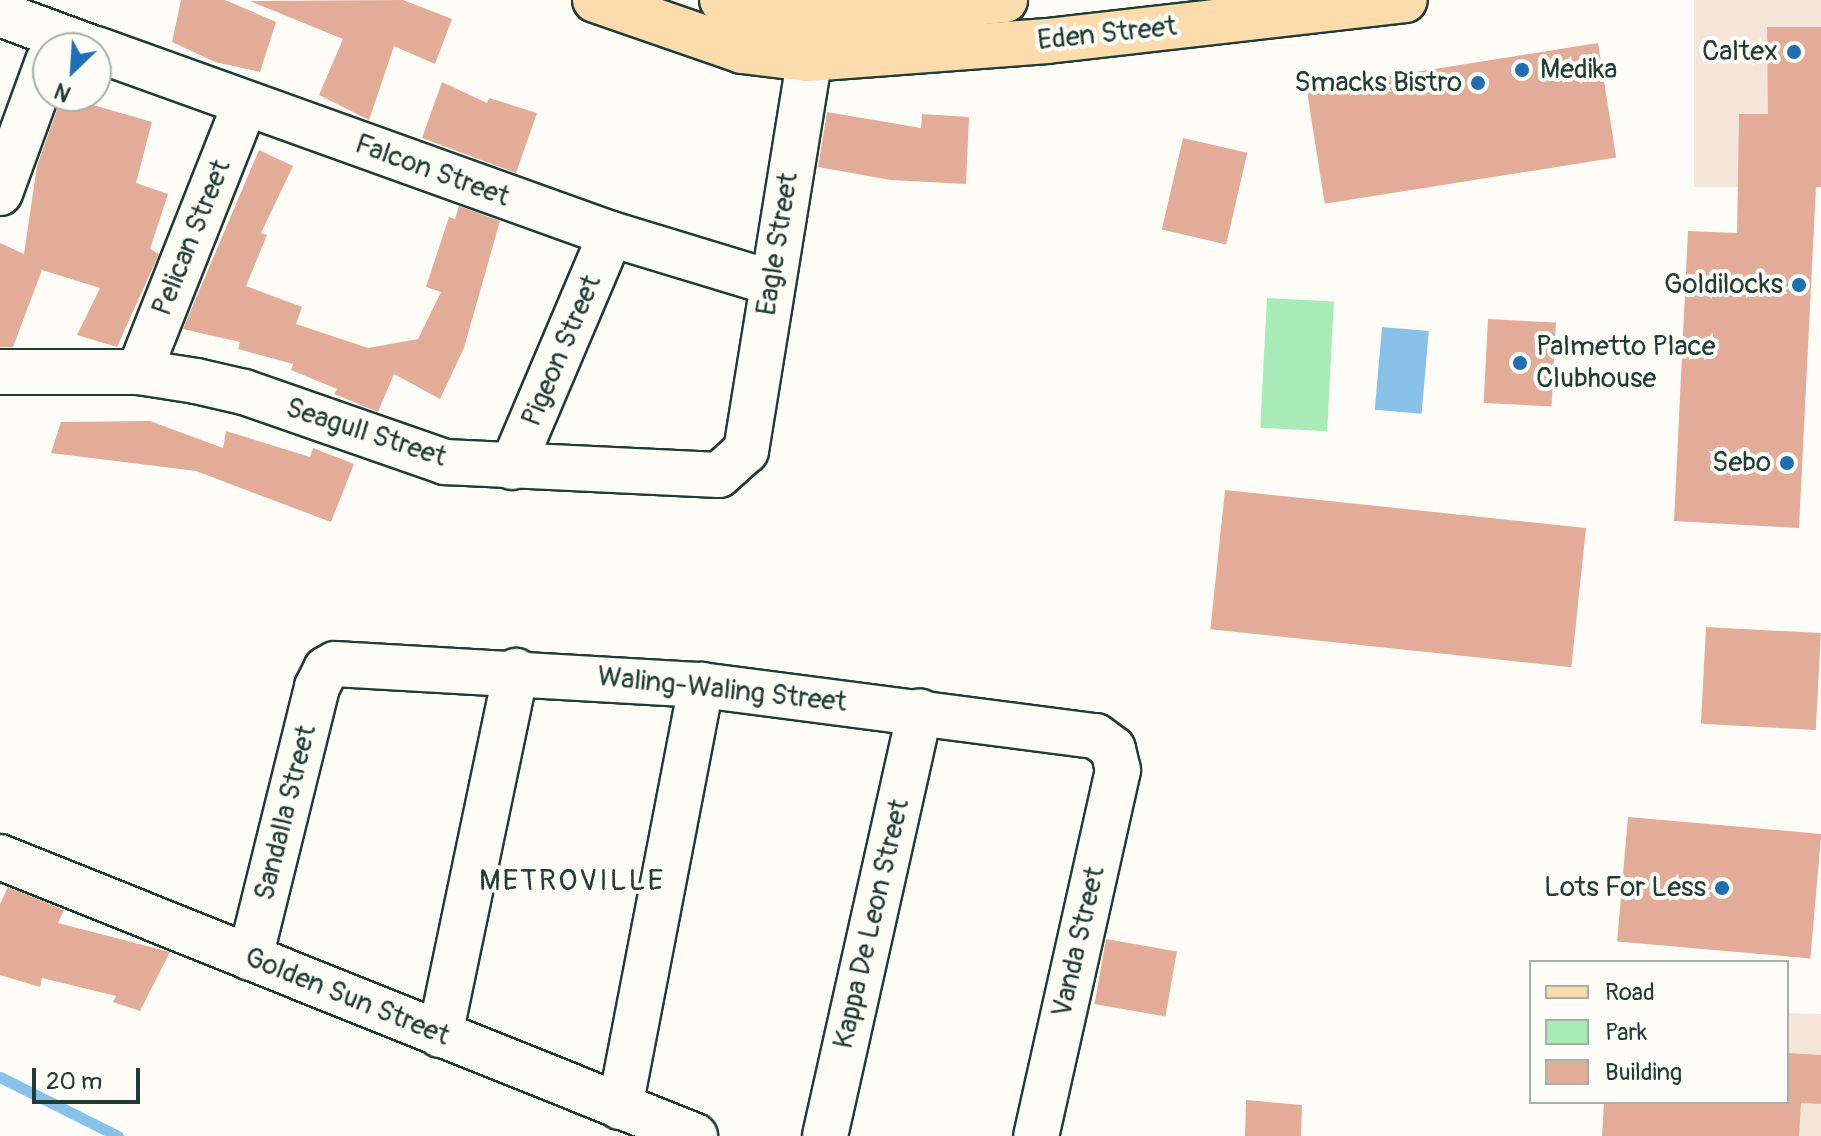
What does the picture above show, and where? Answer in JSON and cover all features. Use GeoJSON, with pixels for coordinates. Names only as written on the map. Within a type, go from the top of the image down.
{"type":"FeatureCollection","features":[{"type":"Feature","properties":{"kind":"main road"},"geometry":{"type":"LineString","coordinates":[[595,0],[742,51],[812,38]]}},
{"type":"Feature","properties":{"kind":"main road","name":"Eden Street"},"geometry":{"type":"LineString","coordinates":[[722,0],[759,12],[812,38],[1005,0]]}},
{"type":"Feature","properties":{"kind":"main road","name":"Eden Street"},"geometry":{"type":"LineString","coordinates":[[886,22],[1405,0]]}},
{"type":"Feature","properties":{"kind":"street","name":"Falcon Street"},"geometry":{"type":"LineString","coordinates":[[0,14],[48,32]]}},
{"type":"Feature","properties":{"kind":"street","name":"Eagle Street"},"geometry":{"type":"LineString","coordinates":[[734,468],[746,451],[812,38]]}},
{"type":"Feature","properties":{"kind":"street","name":"Falcon Street"},"geometry":{"type":"LineString","coordinates":[[112,56],[611,234],[772,283]]}},
{"type":"Feature","properties":{"kind":"street","name":"Pelican Street"},"geometry":{"type":"LineString","coordinates":[[139,372],[245,104]]}},
{"type":"Feature","properties":{"kind":"street"},"geometry":{"type":"LineString","coordinates":[[0,193],[37,112]]}},
{"type":"Feature","properties":{"kind":"street","name":"Pigeon Street"},"geometry":{"type":"LineString","coordinates":[[512,467],[611,234]]}},
{"type":"Feature","properties":{"kind":"street","name":"Seagull Street"},"geometry":{"type":"LineString","coordinates":[[0,372],[139,372],[244,392],[445,462],[705,477],[734,468]]}},
{"type":"Feature","properties":{"kind":"street","name":"Waling-Waling Street"},"geometry":{"type":"LineString","coordinates":[[326,669],[348,663],[516,671],[701,685],[1096,736],[1113,749]]}},
{"type":"Feature","properties":{"kind":"street","name":"Sandalla Street"},"geometry":{"type":"LineString","coordinates":[[250,958],[317,687],[326,669]]}},
{"type":"Feature","properties":{"kind":"street"},"geometry":{"type":"LineString","coordinates":[[440,1035],[516,671]]}},
{"type":"Feature","properties":{"kind":"street"},"geometry":{"type":"LineString","coordinates":[[620,1107],[701,685]]}},
{"type":"Feature","properties":{"kind":"street","name":"Kappa De Leon Street"},"geometry":{"type":"LineString","coordinates":[[825,1136],[920,711]]}},
{"type":"Feature","properties":{"kind":"street","name":"Vanda Street"},"geometry":{"type":"LineString","coordinates":[[1036,1136],[1118,770],[1113,749]]}},
{"type":"Feature","properties":{"kind":"street","name":"Golden Sun Street"},"geometry":{"type":"LineString","coordinates":[[0,857],[695,1136]]}},
{"type":"Feature","properties":{"kind":"shaded area"},"geometry":{"type":"Polygon","coordinates":[[[1694,0],[1821,0],[1821,187],[1694,187],[1694,0]]]}},
{"type":"Feature","properties":{"kind":"shaded area"},"geometry":{"type":"Polygon","coordinates":[[[1789,1013],[1821,1014],[1821,1136],[1749,1136],[1785,1104],[1789,1104],[1789,1013]]]}},
{"type":"Feature","properties":{"kind":"green space"},"geometry":{"type":"Polygon","coordinates":[[[1267,298],[1334,302],[1327,431],[1260,428],[1267,298]]]}},
{"type":"Feature","properties":{"kind":"water"},"geometry":{"type":"Polygon","coordinates":[[[1382,327],[1429,331],[1422,414],[1375,410],[1382,327]]]}},
{"type":"Feature","properties":{"kind":"building"},"geometry":{"type":"Polygon","coordinates":[[[181,0],[225,0],[276,22],[260,72],[215,62],[172,42],[181,0]]]}},
{"type":"Feature","properties":{"kind":"building"},"geometry":{"type":"Polygon","coordinates":[[[403,0],[452,19],[435,64],[394,46],[369,120],[319,95],[343,39],[250,1],[403,0]]]}},
{"type":"Feature","properties":{"kind":"building"},"geometry":{"type":"Polygon","coordinates":[[[1767,27],[1821,27],[1821,187],[1816,187],[1799,528],[1674,521],[1688,231],[1737,233],[1739,114],[1768,114],[1767,27]]]}},
{"type":"Feature","properties":{"kind":"building"},"geometry":{"type":"Polygon","coordinates":[[[1598,43],[1616,158],[1325,204],[1307,89],[1598,43]]]}},
{"type":"Feature","properties":{"kind":"building"},"geometry":{"type":"Polygon","coordinates":[[[442,82],[487,103],[489,98],[537,113],[516,173],[422,138],[442,82]]]}},
{"type":"Feature","properties":{"kind":"building"},"geometry":{"type":"Polygon","coordinates":[[[112,110],[152,122],[136,183],[168,194],[150,249],[159,254],[117,347],[77,335],[100,288],[42,270],[13,347],[0,347],[0,243],[24,254],[37,166],[56,112],[112,110]]]}},
{"type":"Feature","properties":{"kind":"building"},"geometry":{"type":"Polygon","coordinates":[[[827,112],[921,128],[922,114],[969,117],[966,184],[891,180],[818,167],[827,112]]]}},
{"type":"Feature","properties":{"kind":"building"},"geometry":{"type":"Polygon","coordinates":[[[1183,138],[1247,153],[1226,244],[1162,230],[1183,138]]]}},
{"type":"Feature","properties":{"kind":"building"},"geometry":{"type":"Polygon","coordinates":[[[259,150],[293,166],[261,233],[267,235],[246,286],[302,307],[296,324],[368,348],[418,339],[441,292],[426,287],[449,217],[455,219],[459,206],[500,221],[464,348],[440,399],[394,374],[378,412],[334,394],[337,389],[291,370],[293,364],[238,349],[240,342],[183,329],[259,150]]]}},
{"type":"Feature","properties":{"kind":"building","name":"Palmetto Place Clubhouse"},"geometry":{"type":"Polygon","coordinates":[[[1488,319],[1556,323],[1552,406],[1484,403],[1488,319]]]}},
{"type":"Feature","properties":{"kind":"building"},"geometry":{"type":"Polygon","coordinates":[[[150,421],[223,448],[226,431],[310,457],[313,448],[354,464],[331,522],[196,471],[51,453],[61,422],[150,421]]]}},
{"type":"Feature","properties":{"kind":"building"},"geometry":{"type":"Polygon","coordinates":[[[1225,490],[1586,528],[1571,667],[1210,629],[1225,490]]]}},
{"type":"Feature","properties":{"kind":"building"},"geometry":{"type":"Polygon","coordinates":[[[1706,627],[1821,633],[1816,730],[1701,724],[1706,627]]]}},
{"type":"Feature","properties":{"kind":"building","name":"Lots For Less"},"geometry":{"type":"Polygon","coordinates":[[[1628,817],[1821,834],[1810,958],[1617,942],[1628,817]]]}},
{"type":"Feature","properties":{"kind":"building"},"geometry":{"type":"Polygon","coordinates":[[[8,887],[64,910],[58,923],[170,952],[140,1011],[113,1002],[116,996],[42,978],[40,987],[0,975],[0,904],[8,887]]]}},
{"type":"Feature","properties":{"kind":"building"},"geometry":{"type":"Polygon","coordinates":[[[1106,939],[1177,952],[1165,1016],[1095,1004],[1106,939]]]}},
{"type":"Feature","properties":{"kind":"building"},"geometry":{"type":"Polygon","coordinates":[[[1789,1053],[1821,1055],[1821,1104],[1801,1103],[1799,1136],[1602,1136],[1604,1104],[1789,1104],[1789,1053]]]}},
{"type":"Feature","properties":{"kind":"building"},"geometry":{"type":"Polygon","coordinates":[[[1246,1100],[1302,1105],[1301,1136],[1245,1136],[1246,1100]]]}},
{"type":"Feature","properties":{"kind":"waterway"},"geometry":{"type":"LineString","coordinates":[[0,1077],[118,1136]]}},
{"type":"Feature","properties":{"kind":"place","name":"Caltex"},"geometry":{"type":"Point","coordinates":[1794,52]}},
{"type":"Feature","properties":{"kind":"place","name":"Medika"},"geometry":{"type":"Point","coordinates":[1522,70]}},
{"type":"Feature","properties":{"kind":"place","name":"Smacks Bistro"},"geometry":{"type":"Point","coordinates":[1478,83]}},
{"type":"Feature","properties":{"kind":"place","name":"Goldilocks"},"geometry":{"type":"Point","coordinates":[1799,285]}},
{"type":"Feature","properties":{"kind":"place","name":"Palmetto Place Clubhouse"},"geometry":{"type":"Point","coordinates":[1520,363]}},
{"type":"Feature","properties":{"kind":"place","name":"Sebo"},"geometry":{"type":"Point","coordinates":[1787,463]}},
{"type":"Feature","properties":{"kind":"place","name":"Lots For Less"},"geometry":{"type":"Point","coordinates":[1722,888]}},
{"type":"Feature","properties":{"kind":"district","name":"METROVILLE"},"geometry":{"type":"Point","coordinates":[572,881]}}]}
